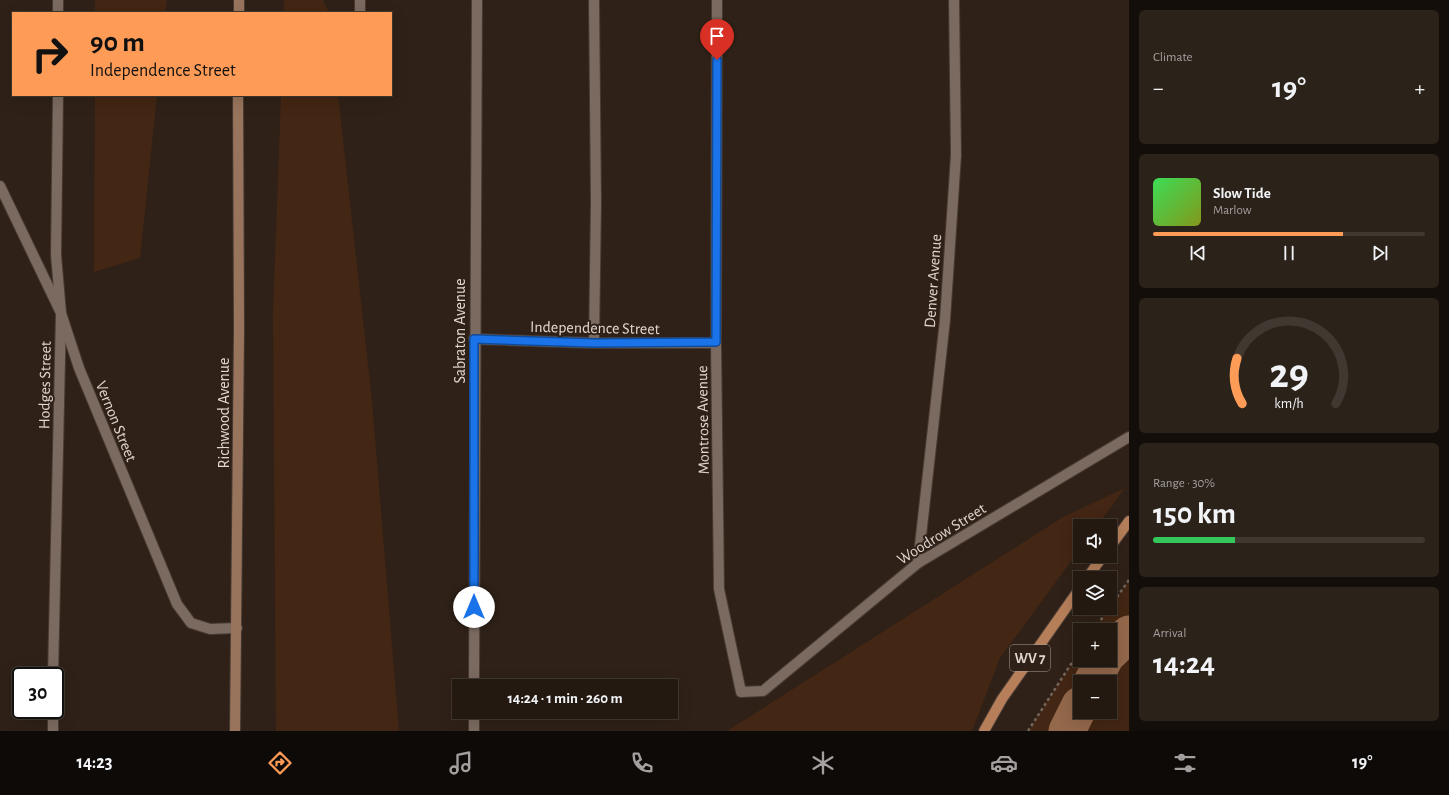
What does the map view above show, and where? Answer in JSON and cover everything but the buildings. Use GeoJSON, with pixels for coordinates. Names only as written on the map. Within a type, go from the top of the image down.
{"type":"FeatureCollection","features":[{"type":"Feature","properties":{"kind":"main road"},"geometry":{"type":"LineString","coordinates":[[1117,537],[1129,521]]}},
{"type":"Feature","properties":{"kind":"main road","name":"WV 7"},"geometry":{"type":"LineString","coordinates":[[984,731],[1002,699],[1073,598]]}},
{"type":"Feature","properties":{"kind":"street"},"geometry":{"type":"LineString","coordinates":[[58,0],[58,12]]}},
{"type":"Feature","properties":{"kind":"street"},"geometry":{"type":"LineString","coordinates":[[239,0],[239,12]]}},
{"type":"Feature","properties":{"kind":"street"},"geometry":{"type":"LineString","coordinates":[[360,0],[360,12]]}},
{"type":"Feature","properties":{"kind":"street","name":"Sabraton Avenue"},"geometry":{"type":"LineString","coordinates":[[474,679],[476,0]]}},
{"type":"Feature","properties":{"kind":"street"},"geometry":{"type":"LineString","coordinates":[[594,0],[596,202],[594,343]]}},
{"type":"Feature","properties":{"kind":"street","name":"Montrose Avenue"},"geometry":{"type":"LineString","coordinates":[[717,0],[716,342],[719,589],[741,692]]}},
{"type":"Feature","properties":{"kind":"street","name":"Denver Avenue"},"geometry":{"type":"LineString","coordinates":[[918,563],[945,320],[956,155],[954,0]]}},
{"type":"Feature","properties":{"kind":"street","name":"Hodges Street"},"geometry":{"type":"LineString","coordinates":[[54,667],[61,313],[56,256],[58,96]]}},
{"type":"Feature","properties":{"kind":"street","name":"Richwood Avenue"},"geometry":{"type":"LineString","coordinates":[[235,731],[239,329],[238,96]]}},
{"type":"Feature","properties":{"kind":"street","name":"Vernon Street"},"geometry":{"type":"LineString","coordinates":[[0,186],[61,313],[90,397],[176,604],[191,623],[210,629],[236,628]]}},
{"type":"Feature","properties":{"kind":"street","name":"Independence Street"},"geometry":{"type":"LineString","coordinates":[[474,339],[594,343],[716,342]]}},
{"type":"Feature","properties":{"kind":"street","name":"Woodrow Street"},"geometry":{"type":"LineString","coordinates":[[741,692],[763,690],[918,563],[1129,437]]}},
{"type":"Feature","properties":{"kind":"street"},"geometry":{"type":"LineString","coordinates":[[53,719],[53,731]]}},
{"type":"Feature","properties":{"kind":"street"},"geometry":{"type":"LineString","coordinates":[[474,719],[474,731]]}},
{"type":"Feature","properties":{"kind":"path"},"geometry":{"type":"LineString","coordinates":[[1117,597],[1129,580]]}},
{"type":"Feature","properties":{"kind":"path"},"geometry":{"type":"LineString","coordinates":[[1028,731],[1073,661]]}},
{"type":"Feature","properties":{"kind":"shaded area"},"geometry":{"type":"Polygon","coordinates":[[[95,0],[167,0],[165,12],[95,12],[95,0]]]}},
{"type":"Feature","properties":{"kind":"shaded area"},"geometry":{"type":"Polygon","coordinates":[[[284,0],[323,0],[329,12],[284,12],[284,0]]]}},
{"type":"Feature","properties":{"kind":"shaded area"},"geometry":{"type":"Polygon","coordinates":[[[95,96],[157,96],[140,258],[94,272],[95,96]]]}},
{"type":"Feature","properties":{"kind":"shaded area"},"geometry":{"type":"Polygon","coordinates":[[[281,96],[338,96],[372,401],[399,731],[276,731],[273,314],[281,96]]]}},
{"type":"Feature","properties":{"kind":"shaded area"},"geometry":{"type":"Polygon","coordinates":[[[1125,488],[1102,519],[1073,519],[1073,559],[1000,658],[972,731],[727,731],[1063,517],[1125,488]]]}},
{"type":"Feature","properties":{"kind":"shaded area"},"geometry":{"type":"Polygon","coordinates":[[[1129,580],[1129,731],[1028,731],[1073,661],[1073,667],[1117,667],[1117,623],[1099,623],[1104,615],[1117,615],[1117,597],[1129,580]]]}},
{"type":"Feature","properties":{"kind":"waterway"},"geometry":{"type":"LineString","coordinates":[[1117,645],[1129,634]]}},
{"type":"Feature","properties":{"kind":"waterway"},"geometry":{"type":"LineString","coordinates":[[1096,675],[1100,667]]}},
{"type":"Feature","properties":{"kind":"waterway"},"geometry":{"type":"LineString","coordinates":[[1067,731],[1073,719]]}},
{"type":"Feature","properties":{"kind":"route"},"geometry":{"type":"LineString","coordinates":[[474,607],[474,339],[594,343],[716,342],[717,60]]}}]}
